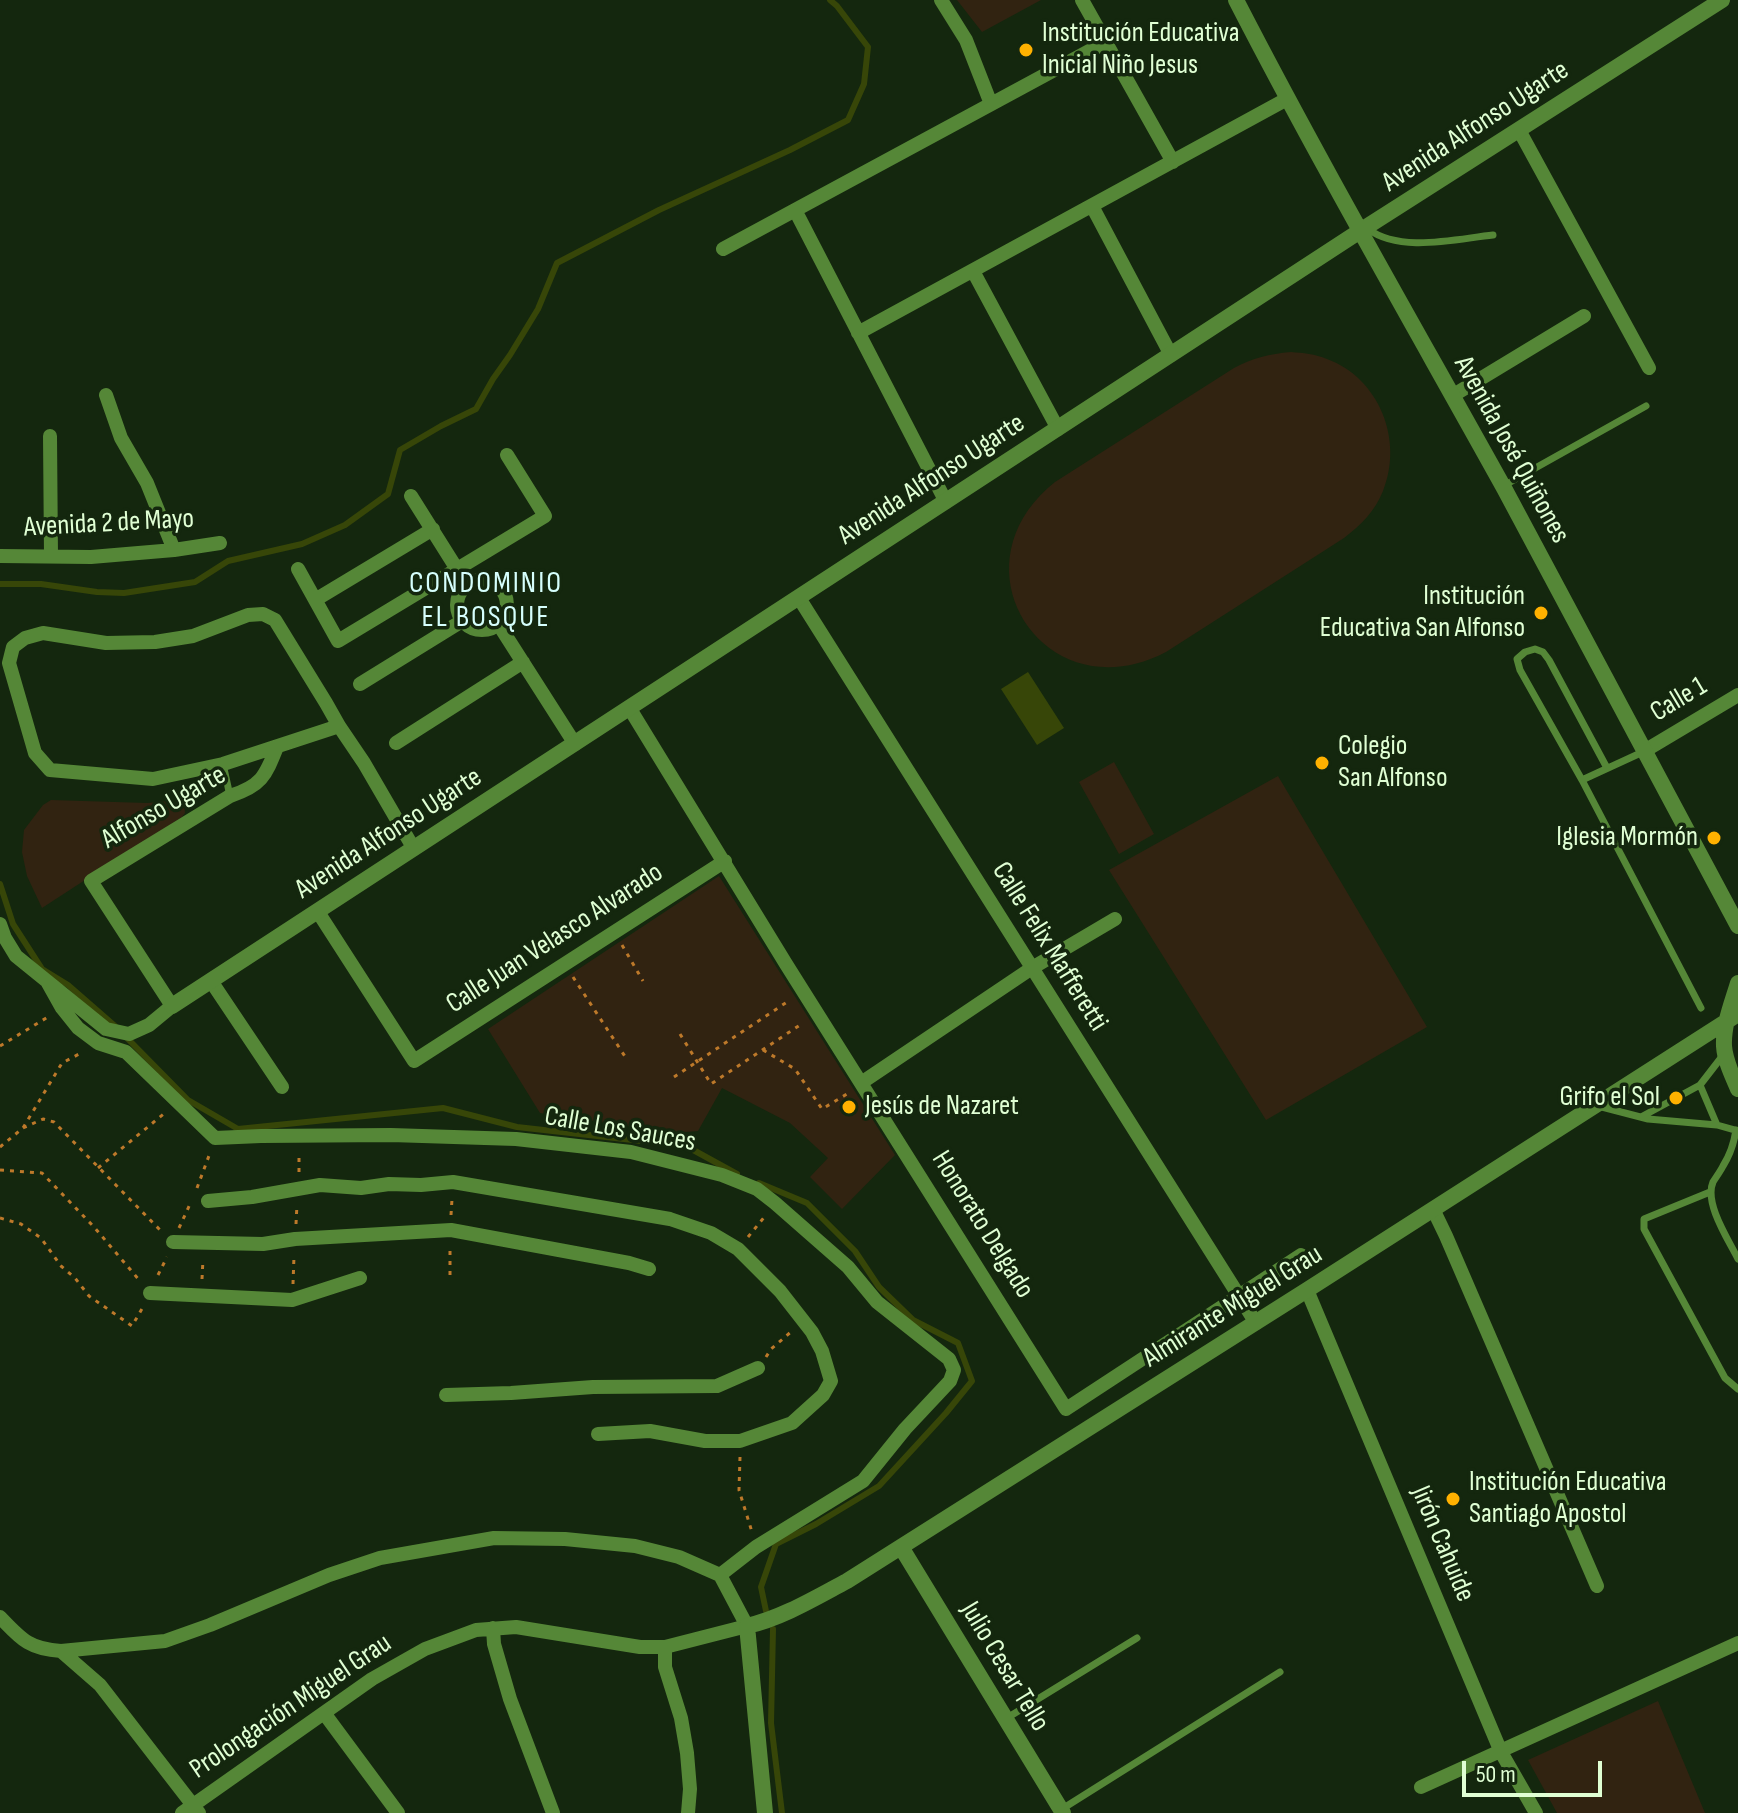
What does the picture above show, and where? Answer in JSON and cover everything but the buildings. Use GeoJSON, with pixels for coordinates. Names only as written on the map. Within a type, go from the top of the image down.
{"type":"FeatureCollection","features":[{"type":"Feature","properties":{"kind":"street"},"geometry":{"type":"LineString","coordinates":[[941,0],[966,40],[991,104]]}},
{"type":"Feature","properties":{"kind":"street"},"geometry":{"type":"LineString","coordinates":[[1082,0],[1173,162]]}},
{"type":"Feature","properties":{"kind":"street","name":"Avenida José Quiñones"},"geometry":{"type":"LineString","coordinates":[[1236,0],[1287,99],[1363,230],[1503,486],[1738,926]]}},
{"type":"Feature","properties":{"kind":"street","name":"Avenida Alfonso Ugarte"},"geometry":{"type":"LineString","coordinates":[[172,1006],[1363,230],[1722,0]]}},
{"type":"Feature","properties":{"kind":"street"},"geometry":{"type":"LineString","coordinates":[[723,249],[1106,42]]}},
{"type":"Feature","properties":{"kind":"street"},"geometry":{"type":"LineString","coordinates":[[858,333],[1287,99]]}},
{"type":"Feature","properties":{"kind":"street"},"geometry":{"type":"LineString","coordinates":[[1519,130],[1649,368]]}},
{"type":"Feature","properties":{"kind":"street"},"geometry":{"type":"LineString","coordinates":[[1092,206],[1171,355]]}},
{"type":"Feature","properties":{"kind":"street"},"geometry":{"type":"LineString","coordinates":[[795,210],[946,502]]}},
{"type":"Feature","properties":{"kind":"street"},"geometry":{"type":"LineString","coordinates":[[973,271],[1058,429]]}},
{"type":"Feature","properties":{"kind":"street"},"geometry":{"type":"LineString","coordinates":[[1452,396],[1584,316]]}},
{"type":"Feature","properties":{"kind":"street"},"geometry":{"type":"LineString","coordinates":[[106,395],[121,438],[147,483],[174,550]]}},
{"type":"Feature","properties":{"kind":"street"},"geometry":{"type":"LineString","coordinates":[[50,436],[51,556]]}},
{"type":"Feature","properties":{"kind":"street"},"geometry":{"type":"LineString","coordinates":[[298,569],[338,641],[545,516],[507,455]]}},
{"type":"Feature","properties":{"kind":"street"},"geometry":{"type":"LineString","coordinates":[[411,496],[467,585]]}},
{"type":"Feature","properties":{"kind":"street"},"geometry":{"type":"LineString","coordinates":[[315,600],[433,529]]}},
{"type":"Feature","properties":{"kind":"street","name":"Avenida 2 de Mayo"},"geometry":{"type":"LineString","coordinates":[[0,556],[91,557],[220,543]]}},
{"type":"Feature","properties":{"kind":"street"},"geometry":{"type":"LineString","coordinates":[[483,580],[499,586],[507,601],[504,618],[499,625],[492,629],[475,630],[462,621],[456,606],[461,590],[467,585],[483,580]]}},
{"type":"Feature","properties":{"kind":"street","name":"Calle Felix Mafferetti"},"geometry":{"type":"LineString","coordinates":[[799,598],[1256,1323]]}},
{"type":"Feature","properties":{"kind":"street"},"geometry":{"type":"LineString","coordinates":[[339,726],[223,764],[153,779],[50,770],[35,753],[9,663],[13,647],[25,638],[43,633],[106,643],[155,642],[193,636],[248,615],[263,614],[275,620],[414,849]]}},
{"type":"Feature","properties":{"kind":"street"},"geometry":{"type":"LineString","coordinates":[[360,684],[462,621]]}},
{"type":"Feature","properties":{"kind":"street"},"geometry":{"type":"LineString","coordinates":[[499,625],[575,744]]}},
{"type":"Feature","properties":{"kind":"street"},"geometry":{"type":"LineString","coordinates":[[396,743],[523,662]]}},
{"type":"Feature","properties":{"kind":"street","name":"Calle 1"},"geometry":{"type":"LineString","coordinates":[[1646,750],[1738,695]]}},
{"type":"Feature","properties":{"kind":"street","name":"Honorato Delgado"},"geometry":{"type":"LineString","coordinates":[[630,709],[725,861],[856,1087],[1066,1409],[1301,1255]]}},
{"type":"Feature","properties":{"kind":"street","name":"Alfonso Ugarte"},"geometry":{"type":"LineString","coordinates":[[172,1006],[91,881],[230,796],[251,789],[268,770],[277,747]]}},
{"type":"Feature","properties":{"kind":"street","name":"Calle Juan Velasco Alvarado"},"geometry":{"type":"LineString","coordinates":[[318,912],[414,1061],[725,861]]}},
{"type":"Feature","properties":{"kind":"street"},"geometry":{"type":"LineString","coordinates":[[856,1087],[1032,968],[1115,919]]}},
{"type":"Feature","properties":{"kind":"street"},"geometry":{"type":"LineString","coordinates":[[0,924],[16,956],[106,1029],[129,1034],[149,1025],[172,1006]]}},
{"type":"Feature","properties":{"kind":"street"},"geometry":{"type":"LineString","coordinates":[[211,981],[282,1087]]}},
{"type":"Feature","properties":{"kind":"street","name":"Calle Los Sauces"},"geometry":{"type":"LineString","coordinates":[[48,983],[78,1028],[98,1043],[126,1052],[215,1138],[391,1135],[516,1139],[631,1152],[722,1175],[757,1189],[848,1267],[877,1302],[949,1359],[954,1370],[950,1381],[905,1429],[863,1481],[756,1547],[720,1575]]}},
{"type":"Feature","properties":{"kind":"street"},"geometry":{"type":"LineString","coordinates":[[1738,983],[1724,1045],[1728,1066],[1738,1089]]}},
{"type":"Feature","properties":{"kind":"street","name":"Almirante Miguel Grau"},"geometry":{"type":"LineString","coordinates":[[747,1626],[796,1608],[847,1581],[1732,1018]]}},
{"type":"Feature","properties":{"kind":"street"},"geometry":{"type":"LineString","coordinates":[[208,1201],[320,1185],[361,1188],[453,1182],[670,1219],[711,1233],[738,1249],[780,1291],[804,1321],[822,1351],[831,1381],[823,1395],[792,1423],[740,1441],[705,1441],[650,1431],[598,1434]]}},
{"type":"Feature","properties":{"kind":"street"},"geometry":{"type":"LineString","coordinates":[[1433,1209],[1597,1586]]}},
{"type":"Feature","properties":{"kind":"street"},"geometry":{"type":"LineString","coordinates":[[173,1242],[263,1244],[295,1239],[451,1230],[649,1269]]}},
{"type":"Feature","properties":{"kind":"street"},"geometry":{"type":"LineString","coordinates":[[150,1293],[292,1300],[360,1278]]}},
{"type":"Feature","properties":{"kind":"street","name":"Jirón Cahuide"},"geometry":{"type":"LineString","coordinates":[[1307,1290],[1501,1752],[1536,1813]]}},
{"type":"Feature","properties":{"kind":"street"},"geometry":{"type":"LineString","coordinates":[[446,1395],[593,1387],[717,1386],[758,1368]]}},
{"type":"Feature","properties":{"kind":"street"},"geometry":{"type":"LineString","coordinates":[[0,1617],[23,1641],[44,1650],[61,1651],[165,1641],[329,1575],[380,1558],[494,1538],[565,1539],[635,1546],[679,1557],[720,1575],[747,1626],[765,1813]]}},
{"type":"Feature","properties":{"kind":"street","name":"Julio Cesar Tello"},"geometry":{"type":"LineString","coordinates":[[901,1547],[1062,1811]]}},
{"type":"Feature","properties":{"kind":"street","name":"Prolongación Miguel Grau"},"geometry":{"type":"LineString","coordinates":[[192,1810],[372,1679],[425,1649],[476,1630],[516,1627],[640,1647],[665,1647],[747,1626]]}},
{"type":"Feature","properties":{"kind":"street"},"geometry":{"type":"LineString","coordinates":[[493,1628],[494,1644],[510,1699],[553,1813]]}},
{"type":"Feature","properties":{"kind":"street"},"geometry":{"type":"LineString","coordinates":[[1421,1787],[1738,1643]]}},
{"type":"Feature","properties":{"kind":"street"},"geometry":{"type":"LineString","coordinates":[[665,1647],[665,1667],[681,1718],[687,1753],[688,1813]]}},
{"type":"Feature","properties":{"kind":"street"},"geometry":{"type":"LineString","coordinates":[[61,1651],[100,1685],[192,1810]]}},
{"type":"Feature","properties":{"kind":"street"},"geometry":{"type":"LineString","coordinates":[[324,1713],[398,1813]]}},
{"type":"Feature","properties":{"kind":"lane"},"geometry":{"type":"LineString","coordinates":[[1363,230],[1389,240],[1413,243],[1493,235]]}},
{"type":"Feature","properties":{"kind":"lane"},"geometry":{"type":"LineString","coordinates":[[1503,486],[1646,406]]}},
{"type":"Feature","properties":{"kind":"lane"},"geometry":{"type":"LineString","coordinates":[[1607,768],[1549,660],[1539,650],[1525,652],[1517,659],[1520,670],[1582,780],[1701,1008]]}},
{"type":"Feature","properties":{"kind":"lane"},"geometry":{"type":"LineString","coordinates":[[1582,780],[1646,750]]}},
{"type":"Feature","properties":{"kind":"lane"},"geometry":{"type":"LineString","coordinates":[[223,764],[230,796]]}},
{"type":"Feature","properties":{"kind":"lane"},"geometry":{"type":"LineString","coordinates":[[1641,1117],[1700,1085],[1725,1052]]}},
{"type":"Feature","properties":{"kind":"lane"},"geometry":{"type":"LineString","coordinates":[[1700,1085],[1717,1125]]}},
{"type":"Feature","properties":{"kind":"lane"},"geometry":{"type":"LineString","coordinates":[[1596,1105],[1641,1117],[1737,1130],[1710,1192],[1711,1203],[1738,1259]]}},
{"type":"Feature","properties":{"kind":"lane"},"geometry":{"type":"LineString","coordinates":[[1710,1192],[1644,1219],[1643,1223],[1725,1378],[1738,1389]]}},
{"type":"Feature","properties":{"kind":"lane"},"geometry":{"type":"LineString","coordinates":[[1005,1719],[1137,1638]]}},
{"type":"Feature","properties":{"kind":"lane"},"geometry":{"type":"LineString","coordinates":[[1062,1811],[1280,1672]]}},
{"type":"Feature","properties":{"kind":"path"},"geometry":{"type":"LineString","coordinates":[[622,945],[643,981]]}},
{"type":"Feature","properties":{"kind":"path"},"geometry":{"type":"LineString","coordinates":[[573,977],[626,1058]]}},
{"type":"Feature","properties":{"kind":"path"},"geometry":{"type":"LineString","coordinates":[[674,1077],[790,1000]]}},
{"type":"Feature","properties":{"kind":"path"},"geometry":{"type":"LineString","coordinates":[[0,1046],[62,1008]]}},
{"type":"Feature","properties":{"kind":"path"},"geometry":{"type":"LineString","coordinates":[[680,1034],[711,1084],[804,1022]]}},
{"type":"Feature","properties":{"kind":"path"},"geometry":{"type":"LineString","coordinates":[[23,1128],[62,1063],[98,1043]]}},
{"type":"Feature","properties":{"kind":"path"},"geometry":{"type":"LineString","coordinates":[[763,1050],[795,1069],[822,1109],[856,1087]]}},
{"type":"Feature","properties":{"kind":"path"},"geometry":{"type":"LineString","coordinates":[[98,1168],[177,1103]]}},
{"type":"Feature","properties":{"kind":"path"},"geometry":{"type":"LineString","coordinates":[[1,1146],[23,1128],[43,1119],[54,1122],[173,1242]]}},
{"type":"Feature","properties":{"kind":"path"},"geometry":{"type":"LineString","coordinates":[[292,1300],[300,1135]]}},
{"type":"Feature","properties":{"kind":"path"},"geometry":{"type":"LineString","coordinates":[[0,1170],[42,1173],[94,1227],[150,1293]]}},
{"type":"Feature","properties":{"kind":"path"},"geometry":{"type":"LineString","coordinates":[[450,1275],[453,1182]]}},
{"type":"Feature","properties":{"kind":"path"},"geometry":{"type":"LineString","coordinates":[[738,1249],[775,1203]]}},
{"type":"Feature","properties":{"kind":"path"},"geometry":{"type":"LineString","coordinates":[[0,1218],[21,1224],[41,1238],[61,1266],[89,1296],[132,1326]]}},
{"type":"Feature","properties":{"kind":"path"},"geometry":{"type":"LineString","coordinates":[[758,1368],[771,1349],[804,1321]]}},
{"type":"Feature","properties":{"kind":"path"},"geometry":{"type":"LineString","coordinates":[[740,1441],[739,1490],[756,1547]]}},
{"type":"Feature","properties":{"kind":"shaded area"},"geometry":{"type":"Polygon","coordinates":[[[957,0],[1041,0],[982,32],[957,0]]]}},
{"type":"Feature","properties":{"kind":"shaded area"},"geometry":{"type":"Polygon","coordinates":[[[1291,352],[1318,356],[1345,368],[1361,380],[1382,413],[1388,432],[1389,471],[1380,498],[1367,517],[1344,538],[1166,652],[1122,666],[1083,664],[1050,648],[1025,622],[1011,590],[1010,553],[1024,516],[1055,482],[1234,368],[1261,357],[1291,352]]]}},
{"type":"Feature","properties":{"kind":"shaded area"},"geometry":{"type":"Polygon","coordinates":[[[1028,672],[1064,728],[1037,745],[1001,689],[1028,672]]]}},
{"type":"Feature","properties":{"kind":"shaded area"},"geometry":{"type":"Polygon","coordinates":[[[1114,762],[1154,834],[1119,854],[1079,782],[1114,762]]]}},
{"type":"Feature","properties":{"kind":"shaded area"},"geometry":{"type":"Polygon","coordinates":[[[1278,776],[1427,1027],[1266,1120],[1109,870],[1278,776]]]}},
{"type":"Feature","properties":{"kind":"shaded area"},"geometry":{"type":"Polygon","coordinates":[[[51,800],[147,803],[181,800],[184,801],[185,813],[42,908],[27,876],[22,852],[24,830],[43,805],[51,800]]]}},
{"type":"Feature","properties":{"kind":"shaded area"},"geometry":{"type":"Polygon","coordinates":[[[719,876],[895,1155],[842,1209],[810,1177],[828,1158],[790,1123],[722,1088],[698,1131],[672,1133],[540,1113],[488,1029],[719,876]]]}},
{"type":"Feature","properties":{"kind":"shaded area"},"geometry":{"type":"Polygon","coordinates":[[[1658,1701],[1705,1813],[1557,1813],[1528,1760],[1658,1701]]]}},
{"type":"Feature","properties":{"kind":"waterway"},"geometry":{"type":"LineString","coordinates":[[0,584],[41,584],[124,593],[195,582],[228,561],[302,544],[345,525],[388,494],[400,450],[476,409],[538,309],[557,263],[659,210],[848,120],[864,84],[868,47],[830,0]]}},
{"type":"Feature","properties":{"kind":"waterway"},"geometry":{"type":"LineString","coordinates":[[0,884],[13,924],[42,969],[68,985],[115,1026]]}},
{"type":"Feature","properties":{"kind":"waterway"},"geometry":{"type":"LineString","coordinates":[[126,1037],[188,1100],[238,1129],[443,1108],[517,1127],[686,1146],[737,1174]]}},
{"type":"Feature","properties":{"kind":"waterway"},"geometry":{"type":"LineString","coordinates":[[759,1183],[807,1203],[855,1251],[879,1287],[913,1320],[958,1343],[972,1381],[879,1486],[776,1544],[761,1587],[766,1611]]}},
{"type":"Feature","properties":{"kind":"waterway"},"geometry":{"type":"LineString","coordinates":[[773,1629],[771,1723],[782,1813]]}},
{"type":"Feature","properties":{"kind":"place","name":"Institución Educativa Inicial Niño Jesus"},"geometry":{"type":"Point","coordinates":[1026,50]}},
{"type":"Feature","properties":{"kind":"place","name":"Institución Educativa San Alfonso"},"geometry":{"type":"Point","coordinates":[1541,613]}},
{"type":"Feature","properties":{"kind":"place","name":"Colegio San Alfonso"},"geometry":{"type":"Point","coordinates":[1322,763]}},
{"type":"Feature","properties":{"kind":"place","name":"Iglesia Mormón"},"geometry":{"type":"Point","coordinates":[1714,838]}},
{"type":"Feature","properties":{"kind":"place","name":"Grifo el Sol"},"geometry":{"type":"Point","coordinates":[1676,1098]}},
{"type":"Feature","properties":{"kind":"place","name":"Jesús de Nazaret"},"geometry":{"type":"Point","coordinates":[849,1107]}},
{"type":"Feature","properties":{"kind":"place","name":"Institución Educativa Santiago Apostol"},"geometry":{"type":"Point","coordinates":[1453,1499]}},
{"type":"Feature","properties":{"kind":"district","name":"CONDOMINIO EL BOSQUE"},"geometry":{"type":"Point","coordinates":[486,601]}}]}
